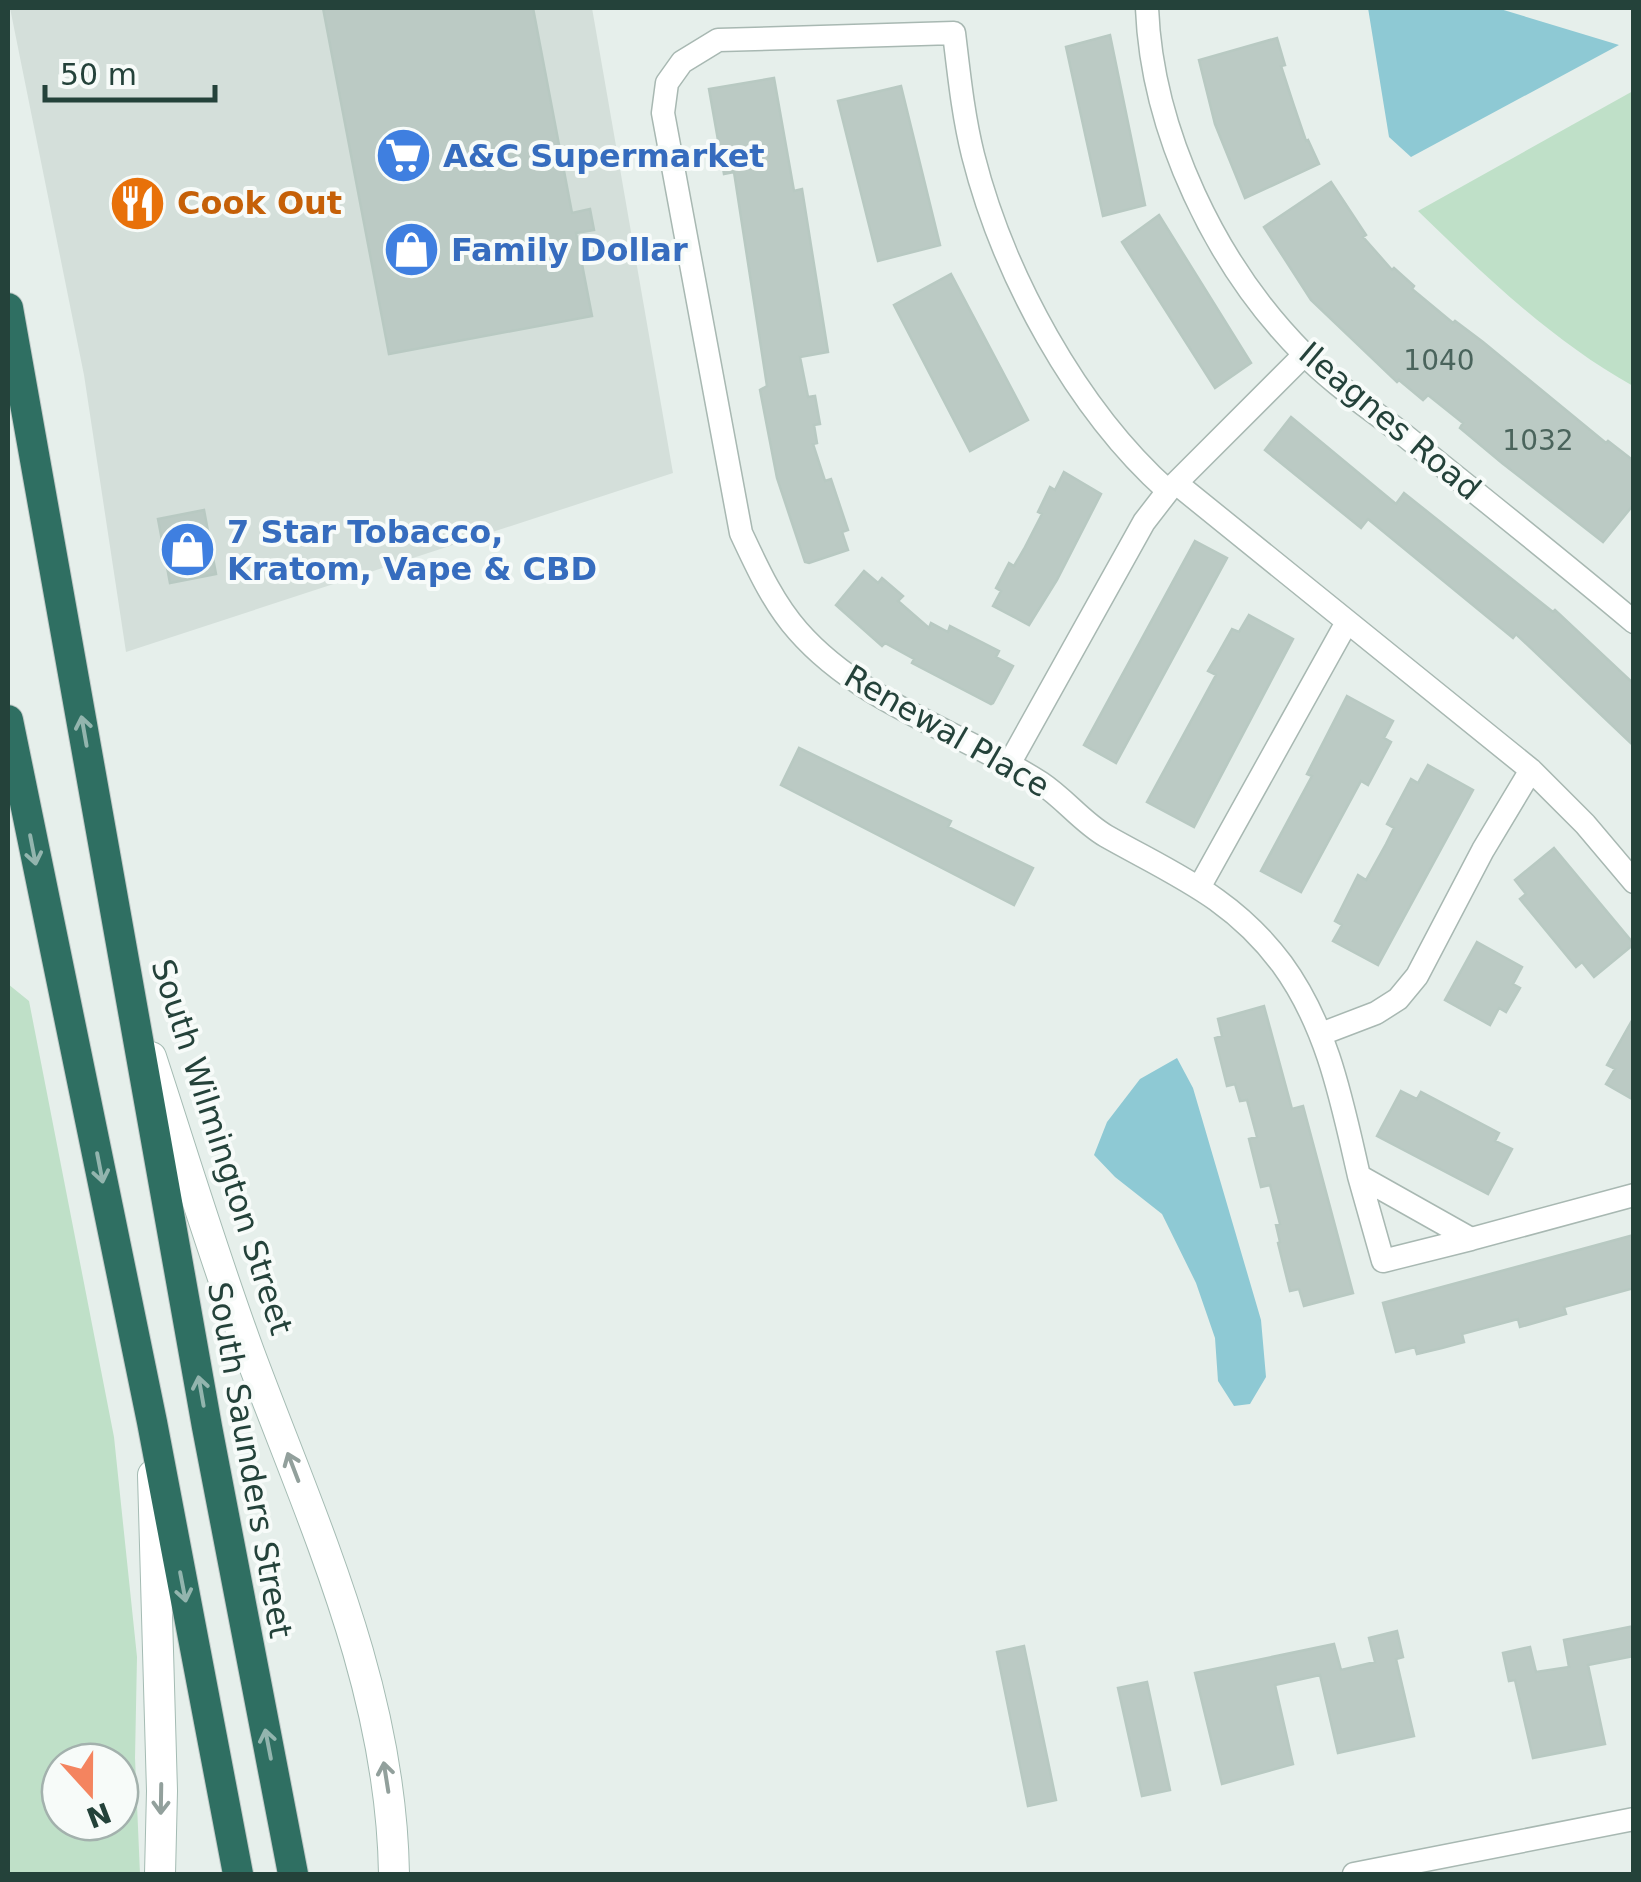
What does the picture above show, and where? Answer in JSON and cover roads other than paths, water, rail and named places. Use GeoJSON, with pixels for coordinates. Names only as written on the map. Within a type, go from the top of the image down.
{"type":"FeatureCollection","features":[{"type":"Feature","properties":{"kind":"highway","name":"South Wilmington Street"},"geometry":{"type":"LineString","coordinates":[[8,308],[132,999]]}},
{"type":"Feature","properties":{"kind":"highway"},"geometry":{"type":"LineString","coordinates":[[8,720],[152,1422],[238,1874]]}},
{"type":"Feature","properties":{"kind":"highway","name":"South Saunders Street"},"geometry":{"type":"LineString","coordinates":[[132,999],[207,1427],[293,1874]]}},
{"type":"Feature","properties":{"kind":"main road","name":"South Wilmington Street"},"geometry":{"type":"LineString","coordinates":[[132,999],[220,1270],[351,1621],[367,1676],[392,1809],[394,1874]]}},
{"type":"Feature","properties":{"kind":"main road"},"geometry":{"type":"LineString","coordinates":[[152,1422],[162,1791],[160,1874]]}},
{"type":"Feature","properties":{"kind":"street","name":"Ileagnes Road"},"geometry":{"type":"LineString","coordinates":[[1148,8],[1152,53],[1180,158],[1228,254],[1253,292],[1304,355],[1634,622]]}},
{"type":"Feature","properties":{"kind":"street","name":"Renewal Place"},"geometry":{"type":"LineString","coordinates":[[1172,487],[1140,466],[1097,412],[1033,310],[1004,248],[973,154],[954,33],[718,40],[682,62],[667,83],[663,113],[742,533],[759,571],[797,630],[829,662],[859,683],[1040,783],[1095,829],[1200,886],[1242,920],[1280,962],[1321,1034],[1337,1081],[1383,1261],[1471,1239]]}},
{"type":"Feature","properties":{"kind":"street"},"geometry":{"type":"LineString","coordinates":[[1008,766],[1144,522],[1172,487],[1304,355]]}},
{"type":"Feature","properties":{"kind":"street"},"geometry":{"type":"LineString","coordinates":[[1172,487],[1531,770],[1585,824],[1634,882]]}},
{"type":"Feature","properties":{"kind":"street"},"geometry":{"type":"LineString","coordinates":[[1200,886],[1347,622]]}},
{"type":"Feature","properties":{"kind":"street"},"geometry":{"type":"LineString","coordinates":[[1321,1034],[1353,1024],[1387,1006],[1417,976],[1482,850],[1531,770]]}},
{"type":"Feature","properties":{"kind":"street"},"geometry":{"type":"LineString","coordinates":[[1359,1176],[1471,1239],[1634,1194]]}},
{"type":"Feature","properties":{"kind":"street"},"geometry":{"type":"LineString","coordinates":[[1354,1874],[1445,1865],[1634,1819]]}},
{"type":"Feature","properties":{"kind":"water"},"geometry":{"type":"Polygon","coordinates":[[[1368,8],[1497,8],[1619,45],[1411,157],[1389,137],[1368,8]]]}},
{"type":"Feature","properties":{"kind":"water"},"geometry":{"type":"Polygon","coordinates":[[[1177,1058],[1193,1088],[1261,1320],[1266,1377],[1250,1404],[1234,1406],[1218,1381],[1215,1338],[1196,1283],[1162,1214],[1094,1155],[1107,1122],[1140,1079],[1177,1058]]]}},
{"type":"Feature","properties":{"kind":"place","name":"A&C Supermarket"},"geometry":{"type":"Point","coordinates":[404,156]}},
{"type":"Feature","properties":{"kind":"place","name":"Cook Out"},"geometry":{"type":"Point","coordinates":[138,203]}},
{"type":"Feature","properties":{"kind":"place","name":"Family Dollar"},"geometry":{"type":"Point","coordinates":[412,250]}},
{"type":"Feature","properties":{"kind":"place","name":"7 Star Tobacco, Kratom, Vape & CBD"},"geometry":{"type":"Point","coordinates":[188,550]}}]}
